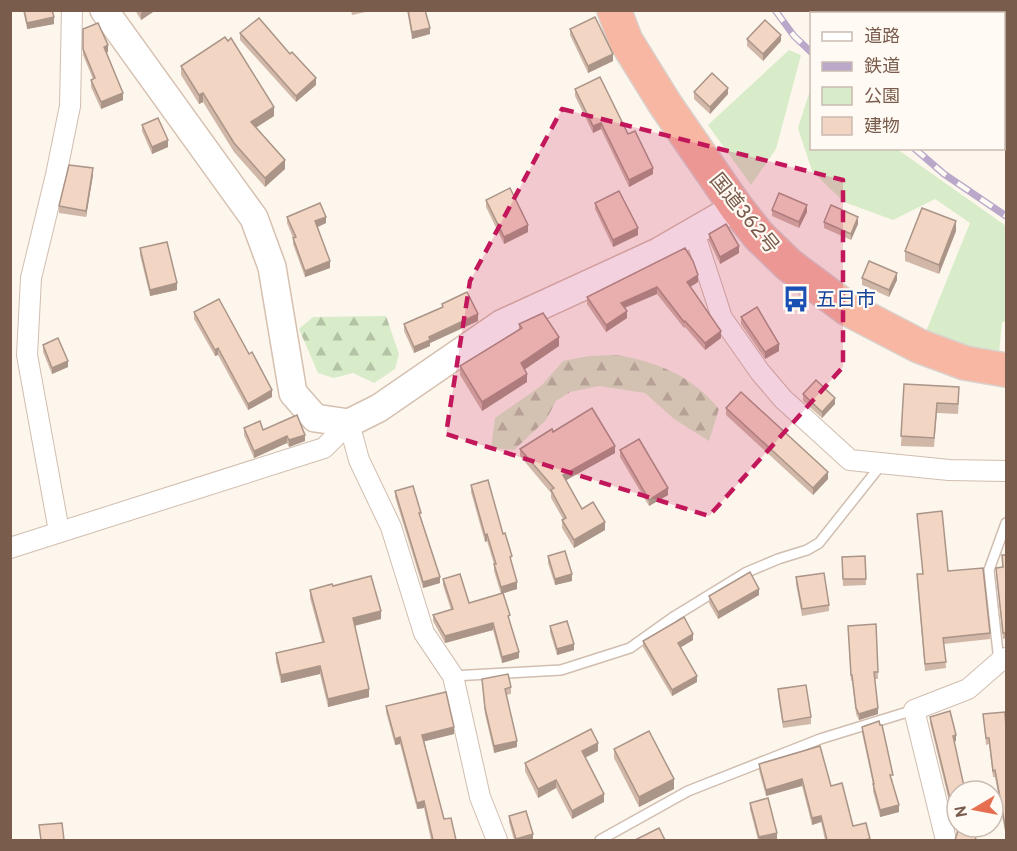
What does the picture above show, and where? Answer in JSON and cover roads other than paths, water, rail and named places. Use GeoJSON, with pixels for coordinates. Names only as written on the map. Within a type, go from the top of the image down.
{"type":"FeatureCollection","features":[{"type":"Feature","properties":{"kind":"highway","name":"国道362号"},"geometry":{"type":"LineString","coordinates":[[614,10],[626,41],[659,95],[736,207],[759,236],[789,265],[848,309],[919,346],[965,363],[1006,370]]}},
{"type":"Feature","properties":{"kind":"street"},"geometry":{"type":"LineString","coordinates":[[59,531],[27,355],[31,278],[70,106],[72,10]]}},
{"type":"Feature","properties":{"kind":"street"},"geometry":{"type":"LineString","coordinates":[[104,10],[254,218],[272,267],[293,393],[315,418],[349,423]]}},
{"type":"Feature","properties":{"kind":"street"},"geometry":{"type":"LineString","coordinates":[[10,548],[324,448],[349,423],[379,408],[501,324],[657,252],[736,207]]}},
{"type":"Feature","properties":{"kind":"street"},"geometry":{"type":"LineString","coordinates":[[694,232],[722,318],[760,372],[783,399],[850,460],[881,465],[1006,471]]}},
{"type":"Feature","properties":{"kind":"street"},"geometry":{"type":"LineString","coordinates":[[349,423],[359,460],[391,527],[424,633],[453,676],[480,797],[497,840]]}},
{"type":"Feature","properties":{"kind":"street"},"geometry":{"type":"LineString","coordinates":[[945,840],[914,710],[968,689],[1003,660]]}},
{"type":"Feature","properties":{"kind":"lane"},"geometry":{"type":"LineString","coordinates":[[453,676],[561,670],[630,648],[675,616],[745,573],[807,550],[819,543],[881,465]]}},
{"type":"Feature","properties":{"kind":"lane"},"geometry":{"type":"LineString","coordinates":[[1003,660],[989,570],[1006,523]]}},
{"type":"Feature","properties":{"kind":"lane"},"geometry":{"type":"LineString","coordinates":[[600,840],[688,791],[820,739],[914,710]]}},
{"type":"Feature","properties":{"kind":"railway"},"geometry":{"type":"LineString","coordinates":[[775,10],[794,36],[810,51]]}},
{"type":"Feature","properties":{"kind":"railway"},"geometry":{"type":"LineString","coordinates":[[916,150],[944,174],[1006,216]]}},
{"type":"Feature","properties":{"kind":"place","name":"五日市"},"geometry":{"type":"Point","coordinates":[796,299]}}]}
